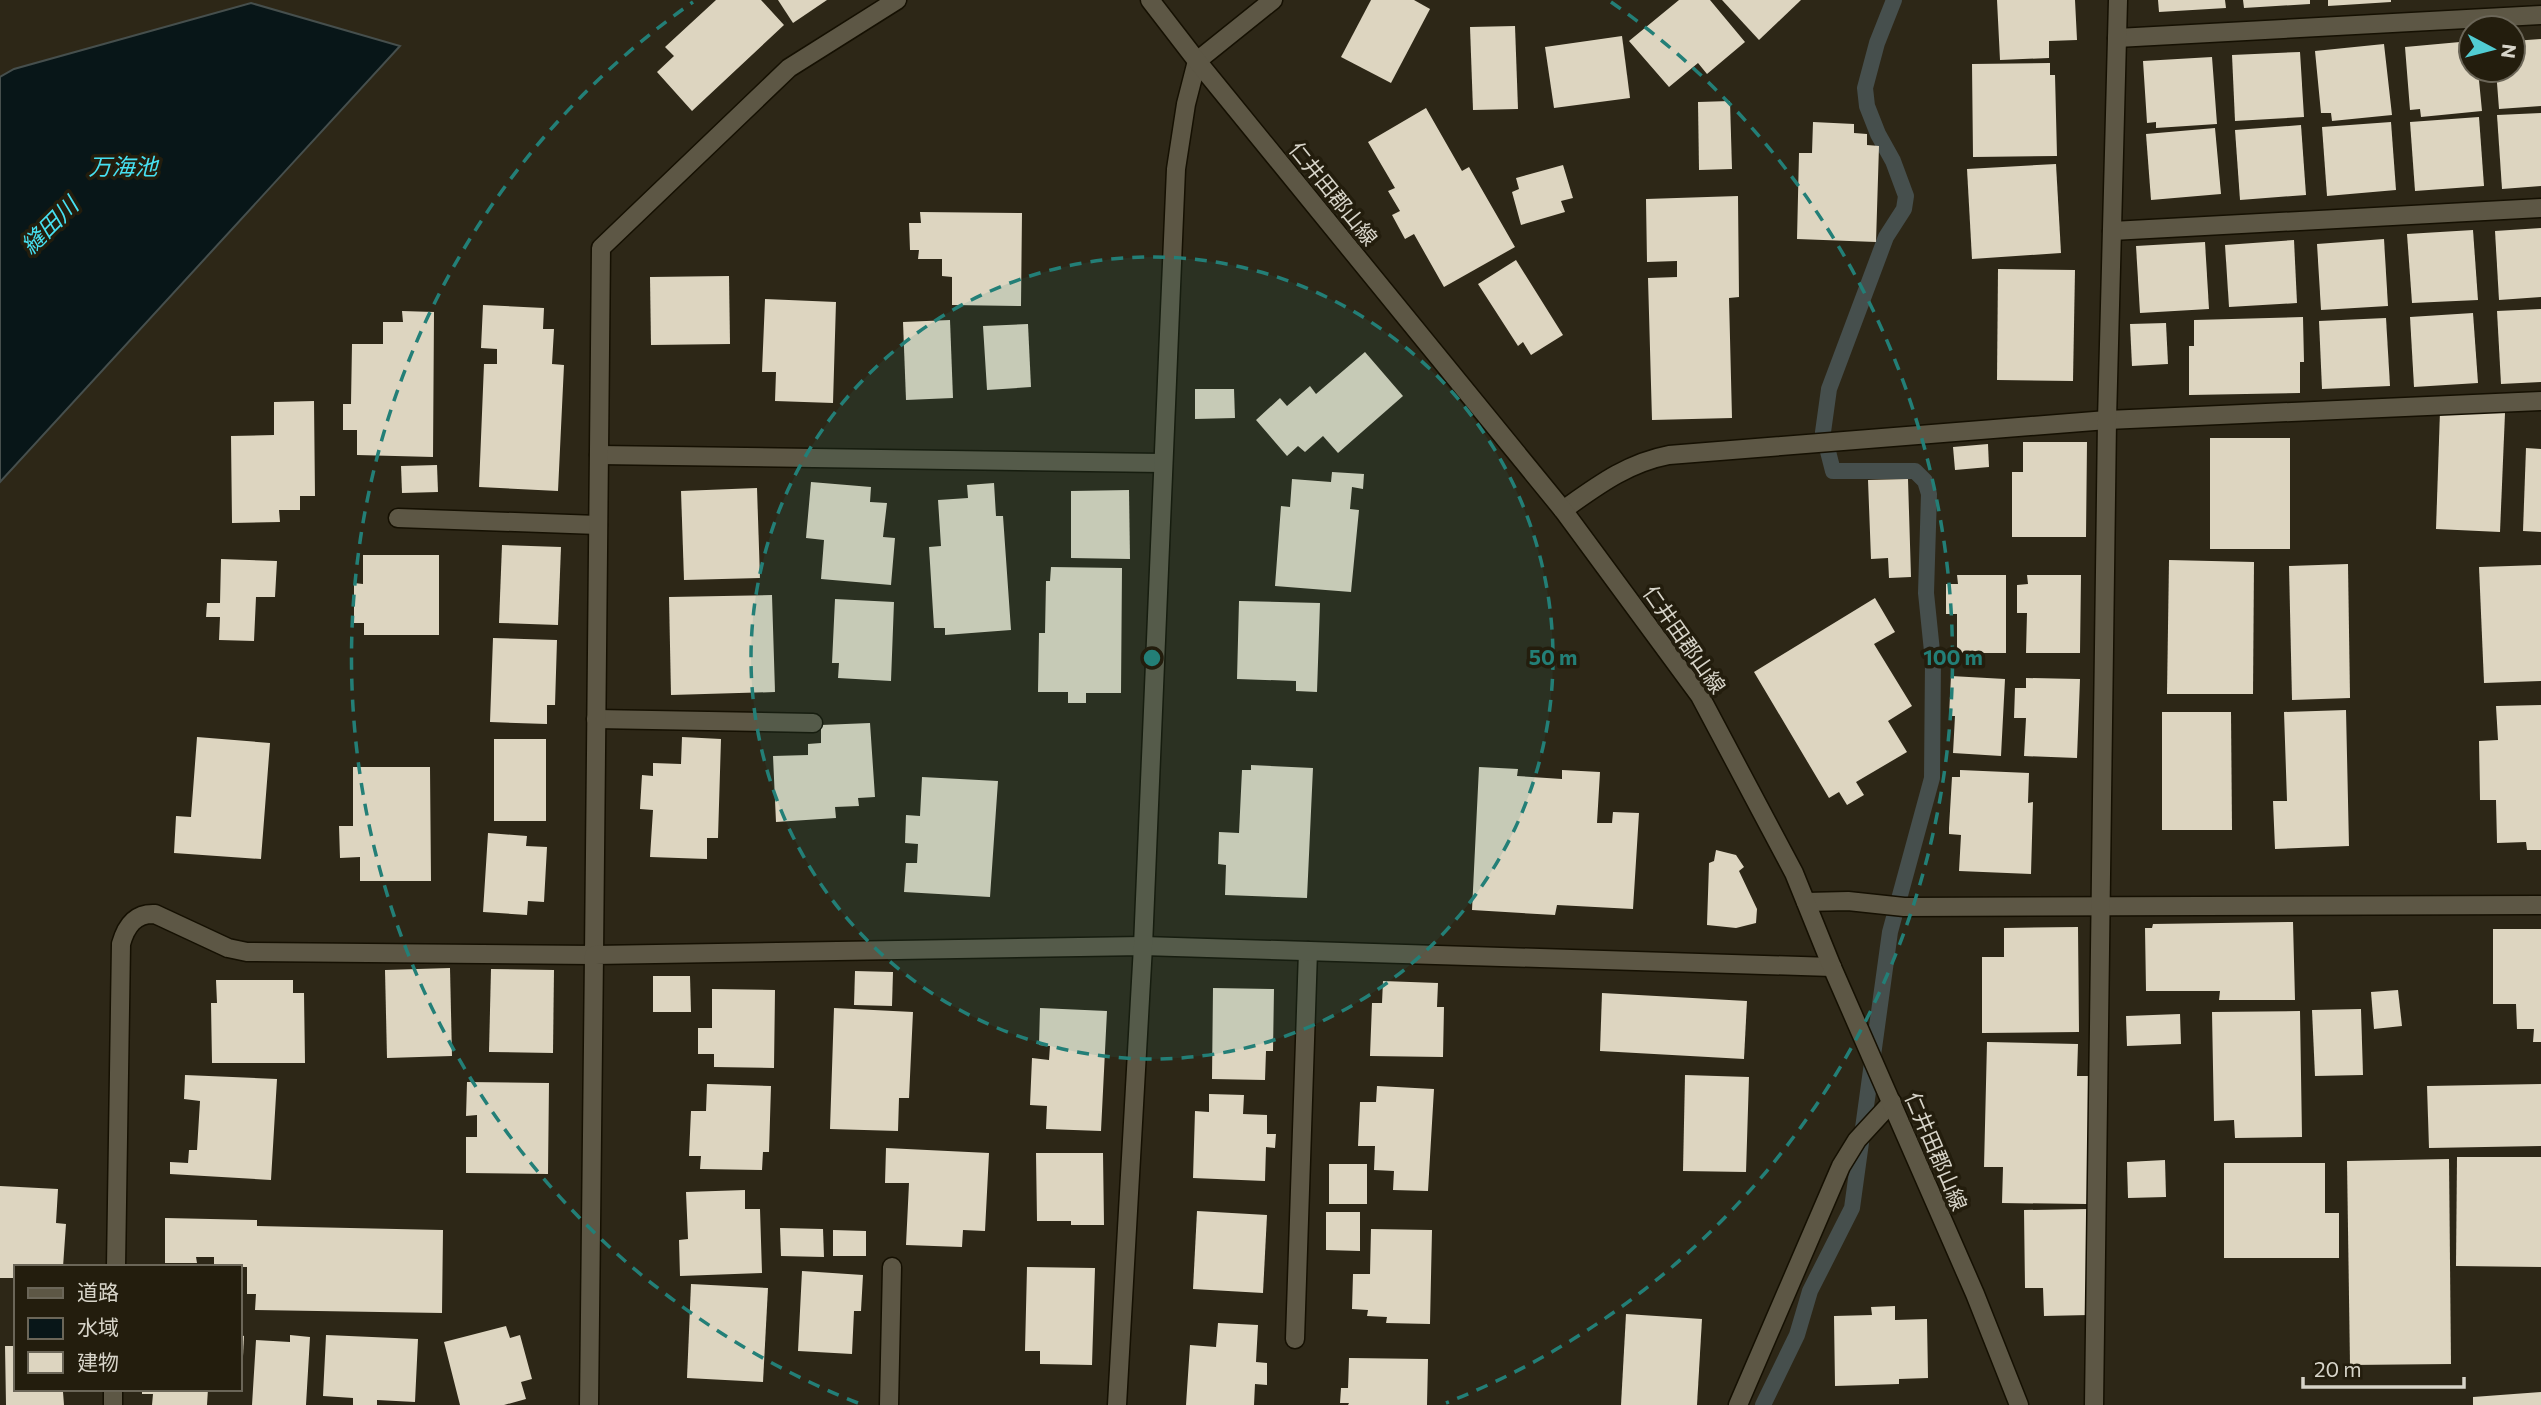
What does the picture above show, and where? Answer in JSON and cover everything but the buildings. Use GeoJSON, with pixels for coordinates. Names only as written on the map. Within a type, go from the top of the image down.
{"type":"FeatureCollection","features":[{"type":"Feature","properties":{"kind":"street"},"geometry":{"type":"LineString","coordinates":[[589,1405],[601,248],[789,68],[897,0]]}},
{"type":"Feature","properties":{"kind":"street","name":"仁井田郡山線"},"geometry":{"type":"LineString","coordinates":[[1150,0],[1563,510],[1700,696],[1794,873],[2020,1405]]}},
{"type":"Feature","properties":{"kind":"street"},"geometry":{"type":"LineString","coordinates":[[1117,1405],[1143,946],[1176,169],[1186,104],[1197,61],[1273,0]]}},
{"type":"Feature","properties":{"kind":"street"},"geometry":{"type":"LineString","coordinates":[[2094,1405],[2107,420],[2118,0]]}},
{"type":"Feature","properties":{"kind":"street"},"geometry":{"type":"LineString","coordinates":[[2117,38],[2541,15]]}},
{"type":"Feature","properties":{"kind":"street"},"geometry":{"type":"LineString","coordinates":[[2112,231],[2541,208]]}},
{"type":"Feature","properties":{"kind":"street"},"geometry":{"type":"LineString","coordinates":[[1563,510],[1616,473],[1669,455],[2107,420],[2541,401]]}},
{"type":"Feature","properties":{"kind":"street"},"geometry":{"type":"LineString","coordinates":[[599,455],[1162,463]]}},
{"type":"Feature","properties":{"kind":"street"},"geometry":{"type":"LineString","coordinates":[[398,518],[598,525]]}},
{"type":"Feature","properties":{"kind":"street"},"geometry":{"type":"LineString","coordinates":[[596,719],[813,723]]}},
{"type":"Feature","properties":{"kind":"street"},"geometry":{"type":"LineString","coordinates":[[1806,902],[1848,901],[1904,907],[2541,905]]}},
{"type":"Feature","properties":{"kind":"street"},"geometry":{"type":"LineString","coordinates":[[116,1265],[121,944],[124,933],[134,919],[146,913],[155,914],[228,948],[247,952],[594,955],[1143,946],[1832,967]]}},
{"type":"Feature","properties":{"kind":"street"},"geometry":{"type":"LineString","coordinates":[[1295,1339],[1308,951]]}},
{"type":"Feature","properties":{"kind":"street"},"geometry":{"type":"LineString","coordinates":[[1738,1405],[1841,1166],[1857,1140],[1892,1102]]}},
{"type":"Feature","properties":{"kind":"street"},"geometry":{"type":"LineString","coordinates":[[889,1405],[892,1267]]}},
{"type":"Feature","properties":{"kind":"water","name":"万海池"},"geometry":{"type":"Polygon","coordinates":[[[251,3],[400,46],[0,482],[0,77],[14,69],[251,3]]]}},
{"type":"Feature","properties":{"kind":"waterway"},"geometry":{"type":"LineString","coordinates":[[1763,1405],[1797,1335],[1810,1291],[1852,1208],[1890,932],[1932,778],[1933,661],[1926,593],[1929,494],[1925,481],[1915,471],[1833,471],[1823,432],[1829,389],[1886,237],[1904,209],[1906,196],[1867,106],[1865,88],[1877,43],[1894,0]]}},
{"type":"Feature","properties":{"kind":"water label","name":"縫田川"},"geometry":{"type":"Point","coordinates":[49,225]}}]}
